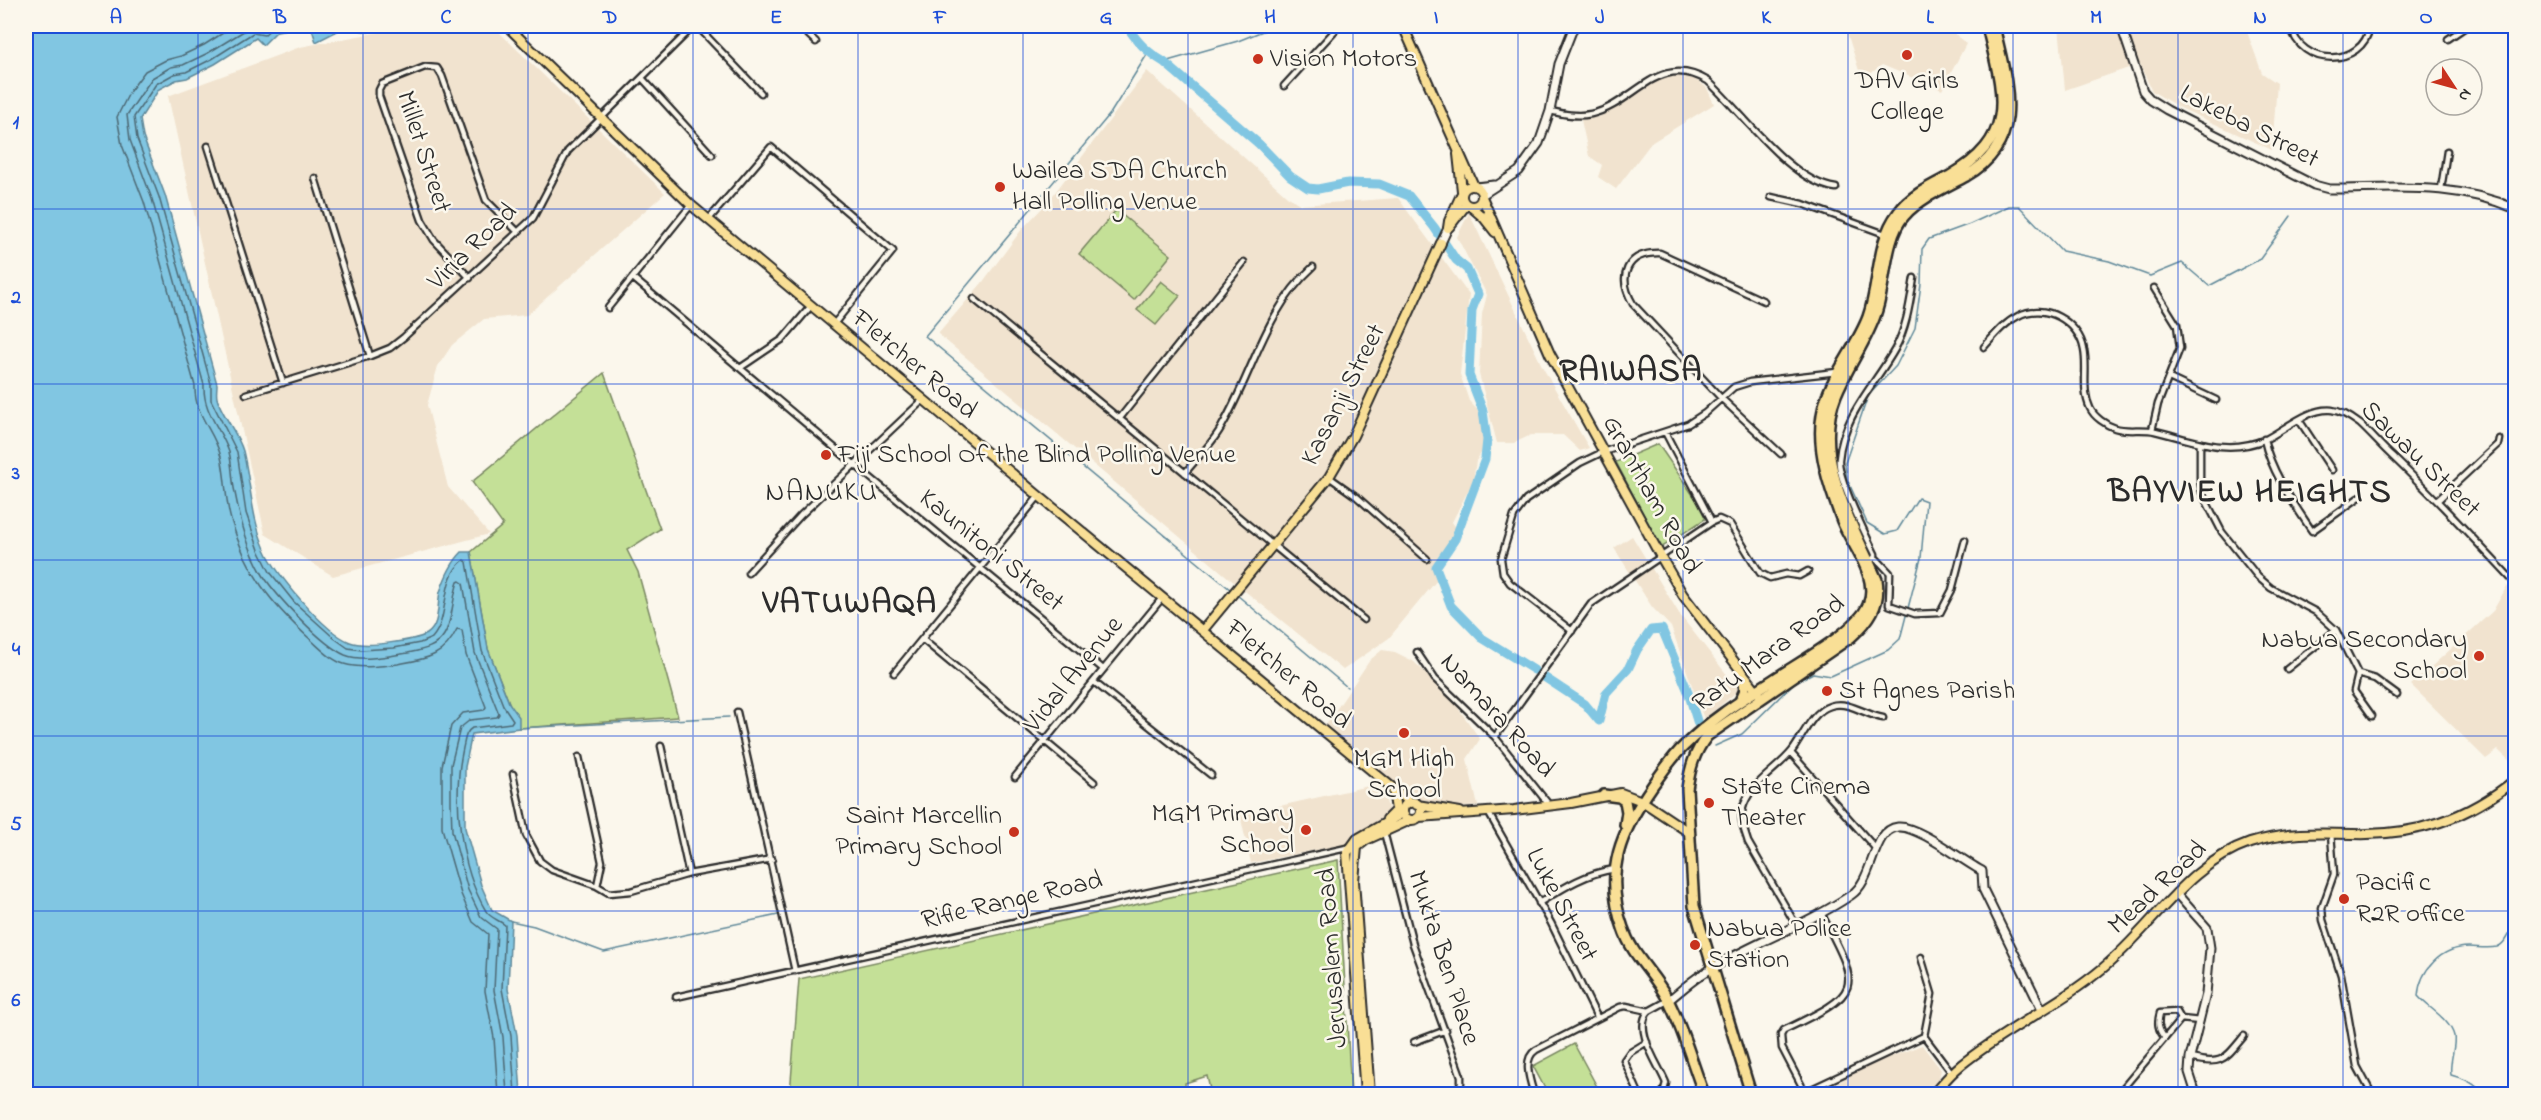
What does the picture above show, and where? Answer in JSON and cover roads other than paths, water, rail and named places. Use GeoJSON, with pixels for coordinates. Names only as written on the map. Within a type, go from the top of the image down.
{"type":"FeatureCollection","features":[{"type":"Feature","properties":{"kind":"highway","name":"Ratu Mara Road"},"geometry":{"type":"LineString","coordinates":[[1751,1095],[1694,906],[1686,789],[1689,770],[1696,751],[1707,736],[1759,694],[1852,626],[1868,605],[1870,581],[1842,520],[1822,448],[1821,420],[1831,384],[1868,317],[1887,235],[1900,209],[1922,191],[1978,156],[1996,130],[2000,119],[2002,94],[1987,26]]}},
{"type":"Feature","properties":{"kind":"highway","name":"Ratu Mara Road"},"geometry":{"type":"LineString","coordinates":[[1704,1095],[1669,1000],[1636,956],[1622,927],[1614,893],[1615,869],[1622,839],[1642,801],[1674,756],[1687,743],[1737,706],[1851,637],[1872,615],[1878,589],[1872,559],[1849,519],[1832,464],[1828,441],[1831,408],[1845,374],[1874,320],[1893,236],[1900,221],[1916,206],[1984,162],[2003,132],[2009,102],[2006,76],[1994,26]]}},
{"type":"Feature","properties":{"kind":"highway"},"geometry":{"type":"LineString","coordinates":[[1737,706],[1745,690],[1742,672]]}},
{"type":"Feature","properties":{"kind":"highway"},"geometry":{"type":"LineString","coordinates":[[1604,795],[1619,797],[1626,803],[1627,816],[1622,839]]}},
{"type":"Feature","properties":{"kind":"main road","name":"Fletcher Road"},"geometry":{"type":"LineString","coordinates":[[507,26],[691,204],[923,400],[1392,788],[1409,807]]}},
{"type":"Feature","properties":{"kind":"main road"},"geometry":{"type":"LineString","coordinates":[[1403,26],[1475,186],[1482,196]]}},
{"type":"Feature","properties":{"kind":"main road"},"geometry":{"type":"LineString","coordinates":[[1458,147],[1462,193],[1468,205],[1478,204],[1482,196],[1526,165],[1539,143],[1550,111],[1559,64],[1574,26]]}},
{"type":"Feature","properties":{"kind":"main road","name":"Lakeba Street"},"geometry":{"type":"LineString","coordinates":[[2121,26],[2143,91],[2151,100],[2314,185],[2329,189],[2428,187],[2490,200],[2516,209]]}},
{"type":"Feature","properties":{"kind":"main road"},"geometry":{"type":"LineString","coordinates":[[1462,193],[1466,187],[1497,185]]}},
{"type":"Feature","properties":{"kind":"main road","name":"Kasanji Street"},"geometry":{"type":"LineString","coordinates":[[1447,231],[1449,221],[1462,193]]}},
{"type":"Feature","properties":{"kind":"main road","name":"Grantham Road"},"geometry":{"type":"LineString","coordinates":[[1482,196],[1496,234],[1550,354],[1661,557],[1683,596],[1759,694]]}},
{"type":"Feature","properties":{"kind":"main road","name":"Kasanji Street"},"geometry":{"type":"LineString","coordinates":[[1203,630],[1329,477],[1353,436],[1440,243],[1468,205]]}},
{"type":"Feature","properties":{"kind":"main road","name":"Grantham Road"},"geometry":{"type":"LineString","coordinates":[[1468,205],[1484,218],[1496,234]]}},
{"type":"Feature","properties":{"kind":"main road","name":"Mead Road"},"geometry":{"type":"LineString","coordinates":[[1933,1095],[1952,1073],[2102,970],[2203,868],[2232,850],[2275,836],[2398,832],[2435,824],[2458,817],[2487,800],[2516,778]]}},
{"type":"Feature","properties":{"kind":"main road"},"geometry":{"type":"LineString","coordinates":[[1368,833],[1396,810],[1392,788]]}},
{"type":"Feature","properties":{"kind":"main road"},"geometry":{"type":"LineString","coordinates":[[1409,807],[1488,812],[1550,806],[1621,793],[1642,801],[1690,833]]}},
{"type":"Feature","properties":{"kind":"main road"},"geometry":{"type":"LineString","coordinates":[[1409,807],[1420,810],[1419,817],[1463,812]]}},
{"type":"Feature","properties":{"kind":"main road"},"geometry":{"type":"LineString","coordinates":[[1409,807],[1410,820]]}},
{"type":"Feature","properties":{"kind":"main road","name":"Jerusalem Road"},"geometry":{"type":"LineString","coordinates":[[1365,1095],[1347,856],[1368,833],[1409,807]]}},
{"type":"Feature","properties":{"kind":"main road","name":"Jerusalem Road"},"geometry":{"type":"LineString","coordinates":[[1353,847],[1419,817]]}},
{"type":"Feature","properties":{"kind":"main road"},"geometry":{"type":"LineString","coordinates":[[1669,1000],[1713,968],[1821,913],[1851,895],[1862,885],[1882,836],[1897,827],[1906,828],[1947,847],[1966,863],[1982,871],[1983,889],[2042,1010]]}},
{"type":"Feature","properties":{"kind":"main road","name":"Jerusalem Road"},"geometry":{"type":"LineString","coordinates":[[1353,847],[1370,1095]]}},
{"type":"Feature","properties":{"kind":"main road"},"geometry":{"type":"LineString","coordinates":[[2176,893],[2207,928],[2210,948],[2208,982],[2190,1058],[2189,1071],[2196,1095]]}},
{"type":"Feature","properties":{"kind":"street","name":"Viria Road"},"geometry":{"type":"LineString","coordinates":[[246,394],[370,356],[390,348],[404,338],[533,218],[564,156],[600,118],[696,26]]}},
{"type":"Feature","properties":{"kind":"street"},"geometry":{"type":"LineString","coordinates":[[696,26],[761,93]]}},
{"type":"Feature","properties":{"kind":"street"},"geometry":{"type":"LineString","coordinates":[[799,26],[816,42]]}},
{"type":"Feature","properties":{"kind":"street"},"geometry":{"type":"LineString","coordinates":[[1284,87],[1339,26]]}},
{"type":"Feature","properties":{"kind":"street"},"geometry":{"type":"LineString","coordinates":[[2291,26],[2300,45],[2311,53],[2334,59],[2342,58],[2358,47],[2366,39],[2370,26]]}},
{"type":"Feature","properties":{"kind":"street"},"geometry":{"type":"LineString","coordinates":[[2448,39],[2467,26]]}},
{"type":"Feature","properties":{"kind":"street","name":"Millet Street"},"geometry":{"type":"LineString","coordinates":[[470,278],[434,240],[422,220],[379,96],[382,84],[425,67],[437,68],[442,75],[486,200],[518,232]]}},
{"type":"Feature","properties":{"kind":"street"},"geometry":{"type":"LineString","coordinates":[[1550,111],[1570,115],[1592,114],[1614,104],[1666,73],[1689,72],[1708,81],[1718,90],[1799,173],[1819,184],[1836,188]]}},
{"type":"Feature","properties":{"kind":"street"},"geometry":{"type":"LineString","coordinates":[[642,78],[712,155]]}},
{"type":"Feature","properties":{"kind":"street"},"geometry":{"type":"LineString","coordinates":[[208,146],[283,383]]}},
{"type":"Feature","properties":{"kind":"street"},"geometry":{"type":"LineString","coordinates":[[709,219],[771,147],[893,251],[833,325]]}},
{"type":"Feature","properties":{"kind":"street"},"geometry":{"type":"LineString","coordinates":[[2441,189],[2447,151]]}},
{"type":"Feature","properties":{"kind":"street"},"geometry":{"type":"LineString","coordinates":[[315,178],[370,356]]}},
{"type":"Feature","properties":{"kind":"street"},"geometry":{"type":"LineString","coordinates":[[1771,197],[1803,204],[1887,235]]}},
{"type":"Feature","properties":{"kind":"street"},"geometry":{"type":"LineString","coordinates":[[608,308],[691,204]]}},
{"type":"Feature","properties":{"kind":"street"},"geometry":{"type":"LineString","coordinates":[[1764,301],[1660,254],[1650,253],[1637,258],[1628,267],[1624,279],[1625,290],[1633,304],[1721,398],[1781,454]]}},
{"type":"Feature","properties":{"kind":"street"},"geometry":{"type":"LineString","coordinates":[[1120,418],[1244,262]]}},
{"type":"Feature","properties":{"kind":"street"},"geometry":{"type":"LineString","coordinates":[[1185,473],[1222,428],[1271,321],[1285,298],[1313,267]]}},
{"type":"Feature","properties":{"kind":"street","name":"Kaunitoni Street"},"geometry":{"type":"LineString","coordinates":[[633,278],[1103,669]]}},
{"type":"Feature","properties":{"kind":"street"},"geometry":{"type":"LineString","coordinates":[[1914,278],[1908,314],[1900,339],[1857,404],[1847,428],[1839,461],[1842,476],[1872,559],[1890,573],[1889,605],[1910,613],[1940,614],[1952,590],[1965,540]]}},
{"type":"Feature","properties":{"kind":"street"},"geometry":{"type":"LineString","coordinates":[[2152,430],[2158,404],[2180,348],[2177,325],[2154,288]]}},
{"type":"Feature","properties":{"kind":"street"},"geometry":{"type":"LineString","coordinates":[[974,299],[1364,620]]}},
{"type":"Feature","properties":{"kind":"street"},"geometry":{"type":"LineString","coordinates":[[740,368],[783,339],[811,306]]}},
{"type":"Feature","properties":{"kind":"street","name":"Sawau Street"},"geometry":{"type":"LineString","coordinates":[[1984,347],[2010,321],[2025,313],[2049,313],[2058,316],[2075,330],[2084,349],[2085,386],[2091,410],[2103,422],[2116,428],[2152,430],[2200,444],[2229,448],[2264,439],[2317,411],[2330,410],[2350,417],[2438,500],[2516,584]]}},
{"type":"Feature","properties":{"kind":"street"},"geometry":{"type":"LineString","coordinates":[[1572,631],[1510,583],[1503,573],[1501,559],[1513,520],[1523,503],[1580,463],[1603,452],[1693,422],[1734,387],[1745,383],[1837,372]]}},
{"type":"Feature","properties":{"kind":"street"},"geometry":{"type":"LineString","coordinates":[[1822,374],[1831,384]]}},
{"type":"Feature","properties":{"kind":"street"},"geometry":{"type":"LineString","coordinates":[[2169,378],[2216,400]]}},
{"type":"Feature","properties":{"kind":"street"},"geometry":{"type":"LineString","coordinates":[[748,573],[801,515],[923,400]]}},
{"type":"Feature","properties":{"kind":"street"},"geometry":{"type":"LineString","coordinates":[[2299,420],[2332,470]]}},
{"type":"Feature","properties":{"kind":"street"},"geometry":{"type":"LineString","coordinates":[[1665,432],[1712,522]]}},
{"type":"Feature","properties":{"kind":"street"},"geometry":{"type":"LineString","coordinates":[[2264,439],[2268,453],[2285,488],[2312,531],[2361,496]]}},
{"type":"Feature","properties":{"kind":"street"},"geometry":{"type":"LineString","coordinates":[[2438,500],[2498,444],[2499,439]]}},
{"type":"Feature","properties":{"kind":"street"},"geometry":{"type":"LineString","coordinates":[[2200,444],[2202,493],[2232,546],[2258,577],[2271,588],[2316,612],[2336,630],[2358,674],[2354,691],[2372,716]]}},
{"type":"Feature","properties":{"kind":"street"},"geometry":{"type":"LineString","coordinates":[[1329,477],[1357,497],[1427,559]]}},
{"type":"Feature","properties":{"kind":"street"},"geometry":{"type":"LineString","coordinates":[[894,673],[1039,496]]}},
{"type":"Feature","properties":{"kind":"street"},"geometry":{"type":"LineString","coordinates":[[1495,737],[1592,604],[1712,522],[1719,519],[1730,524],[1760,573],[1766,577],[1786,574],[1799,576],[1808,572]]}},
{"type":"Feature","properties":{"kind":"street","name":"Vidal Avenue"},"geometry":{"type":"LineString","coordinates":[[1015,777],[1163,597]]}},
{"type":"Feature","properties":{"kind":"street"},"geometry":{"type":"LineString","coordinates":[[2287,669],[2336,630]]}},
{"type":"Feature","properties":{"kind":"street"},"geometry":{"type":"LineString","coordinates":[[922,639],[1094,782]]}},
{"type":"Feature","properties":{"kind":"street","name":"Namara Road"},"geometry":{"type":"LineString","coordinates":[[1418,652],[1435,679],[1495,737],[1550,806]]}},
{"type":"Feature","properties":{"kind":"street"},"geometry":{"type":"LineString","coordinates":[[2358,674],[2375,679],[2397,695]]}},
{"type":"Feature","properties":{"kind":"street"},"geometry":{"type":"LineString","coordinates":[[1094,682],[1211,776]]}},
{"type":"Feature","properties":{"kind":"street"},"geometry":{"type":"LineString","coordinates":[[1796,925],[1743,828],[1742,812],[1747,798],[1759,782],[1791,753],[1813,719],[1829,706],[1856,707],[1871,716],[1883,718]]}},
{"type":"Feature","properties":{"kind":"street"},"geometry":{"type":"LineString","coordinates":[[737,712],[772,859],[795,971]]}},
{"type":"Feature","properties":{"kind":"street"},"geometry":{"type":"LineString","coordinates":[[661,746],[689,874]]}},
{"type":"Feature","properties":{"kind":"street"},"geometry":{"type":"LineString","coordinates":[[1791,753],[1876,849]]}},
{"type":"Feature","properties":{"kind":"street"},"geometry":{"type":"LineString","coordinates":[[579,756],[602,862],[597,886]]}},
{"type":"Feature","properties":{"kind":"street"},"geometry":{"type":"LineString","coordinates":[[513,774],[526,835],[540,861],[552,870],[597,886],[609,893],[631,891],[689,874],[772,859]]}},
{"type":"Feature","properties":{"kind":"street","name":"Luke Street"},"geometry":{"type":"LineString","coordinates":[[1488,812],[1539,903],[1597,1017]]}},
{"type":"Feature","properties":{"kind":"street","name":"Mukta Ben Place"},"geometry":{"type":"LineString","coordinates":[[1384,832],[1413,944],[1461,1076],[1461,1083],[1454,1095]]}},
{"type":"Feature","properties":{"kind":"street"},"geometry":{"type":"LineString","coordinates":[[2331,833],[2334,874],[2322,908],[2323,920],[2341,975],[2357,1066],[2373,1095]]}},
{"type":"Feature","properties":{"kind":"street","name":"Rifle Range Road"},"geometry":{"type":"LineString","coordinates":[[676,997],[1353,847]]}},
{"type":"Feature","properties":{"kind":"street"},"geometry":{"type":"LineString","coordinates":[[1539,903],[1598,871],[1615,869]]}},
{"type":"Feature","properties":{"kind":"street"},"geometry":{"type":"LineString","coordinates":[[1821,913],[1846,961],[1849,975],[1848,985],[1837,1003],[1784,1030],[1780,1035],[1782,1048],[1805,1094],[1924,1036]]}},
{"type":"Feature","properties":{"kind":"street"},"geometry":{"type":"LineString","coordinates":[[1922,957],[1932,994],[1924,1036],[1952,1073]]}},
{"type":"Feature","properties":{"kind":"street"},"geometry":{"type":"LineString","coordinates":[[1663,1095],[1666,1083],[1647,1042],[1644,1019],[1650,1011],[1669,1000]]}},
{"type":"Feature","properties":{"kind":"street"},"geometry":{"type":"LineString","coordinates":[[1534,1095],[1528,1062],[1531,1053],[1597,1017],[1626,1006],[1650,1011]]}},
{"type":"Feature","properties":{"kind":"street"},"geometry":{"type":"LineString","coordinates":[[2165,1038],[2160,1033],[2158,1022],[2160,1013],[2177,1012],[2181,1019]]}},
{"type":"Feature","properties":{"kind":"street"},"geometry":{"type":"LineString","coordinates":[[2181,1019],[2200,1021]]}},
{"type":"Feature","properties":{"kind":"street"},"geometry":{"type":"LineString","coordinates":[[2118,1095],[2181,1019]]}},
{"type":"Feature","properties":{"kind":"street"},"geometry":{"type":"LineString","coordinates":[[1414,1042],[1446,1030]]}},
{"type":"Feature","properties":{"kind":"street"},"geometry":{"type":"LineString","coordinates":[[2190,1058],[2213,1063],[2223,1060],[2244,1036]]}},
{"type":"Feature","properties":{"kind":"street"},"geometry":{"type":"LineString","coordinates":[[1638,1095],[1624,1060],[1629,1053],[1647,1042]]}},
{"type":"Feature","properties":{"kind":"water"},"geometry":{"type":"Polygon","coordinates":[[[26,26],[305,26],[277,31],[263,45],[256,38],[215,64],[159,89],[140,119],[143,137],[165,195],[217,384],[217,398],[243,451],[260,537],[271,560],[290,587],[327,627],[350,642],[378,644],[401,641],[421,637],[431,630],[436,621],[440,592],[449,570],[462,552],[471,552],[488,649],[509,703],[519,717],[519,728],[472,734],[465,767],[465,828],[481,885],[492,910],[511,921],[508,989],[517,1035],[521,1094],[26,1094],[26,26]]]}},
{"type":"Feature","properties":{"kind":"water"},"geometry":{"type":"Polygon","coordinates":[[[311,26],[384,26],[368,32],[345,27],[316,42],[311,26]]]}},
{"type":"Feature","properties":{"kind":"waterway"},"geometry":{"type":"LineString","coordinates":[[1127,26],[1143,46],[1259,144],[1290,176],[1308,188],[1318,189],[1348,183],[1379,184],[1409,196],[1434,227],[1456,260],[1467,269],[1478,294],[1472,310],[1469,375],[1483,411],[1487,440],[1485,459],[1455,539],[1436,567],[1451,606],[1482,638],[1534,670]]}},
{"type":"Feature","properties":{"kind":"waterway"},"geometry":{"type":"LineString","coordinates":[[1164,62],[1238,41],[1275,26]]}},
{"type":"Feature","properties":{"kind":"waterway"},"geometry":{"type":"LineString","coordinates":[[1148,53],[1110,114],[925,336],[1231,590]]}},
{"type":"Feature","properties":{"kind":"waterway"},"geometry":{"type":"LineString","coordinates":[[1715,746],[1742,734],[1794,683],[1813,673],[1831,676],[1888,650],[1900,639],[1921,558],[1926,501],[1918,498],[1897,531],[1885,534],[1867,523],[1847,479],[1845,463],[1868,396],[1896,366],[1915,328],[1921,284],[1922,249],[1929,239],[2009,206],[2019,206],[2062,251],[2109,261],[2150,276],[2182,263],[2209,286],[2260,259],[2291,216]]}},
{"type":"Feature","properties":{"kind":"waterway"},"geometry":{"type":"LineString","coordinates":[[1237,595],[1347,687]]}},
{"type":"Feature","properties":{"kind":"waterway"},"geometry":{"type":"LineString","coordinates":[[1544,677],[1585,704],[1599,721],[1606,693],[1628,669],[1637,650],[1651,630],[1662,629],[1687,689],[1698,724]]}},
{"type":"Feature","properties":{"kind":"waterway"},"geometry":{"type":"LineString","coordinates":[[519,728],[729,717]]}},
{"type":"Feature","properties":{"kind":"waterway"},"geometry":{"type":"LineString","coordinates":[[511,921],[534,926],[604,952],[778,915]]}},
{"type":"Feature","properties":{"kind":"waterway"},"geometry":{"type":"LineString","coordinates":[[2483,1094],[2469,1082],[2451,1075],[2454,1045],[2452,1030],[2418,996],[2423,977],[2441,956],[2459,948],[2497,947],[2506,940],[2516,921]]}},
{"type":"Feature","properties":{"kind":"place","name":"DAV Girls College"},"geometry":{"type":"Point","coordinates":[1907,55]}},
{"type":"Feature","properties":{"kind":"place","name":"Vision Motors"},"geometry":{"type":"Point","coordinates":[1258,59]}},
{"type":"Feature","properties":{"kind":"place","name":"Wailea SDA Church Hall Polling Venue"},"geometry":{"type":"Point","coordinates":[1000,187]}},
{"type":"Feature","properties":{"kind":"place","name":"Fiji School Of the Blind Polling Venue"},"geometry":{"type":"Point","coordinates":[826,455]}},
{"type":"Feature","properties":{"kind":"place","name":"Nabua Secondary School"},"geometry":{"type":"Point","coordinates":[2479,656]}},
{"type":"Feature","properties":{"kind":"place","name":"St Agnes Parish"},"geometry":{"type":"Point","coordinates":[1827,691]}},
{"type":"Feature","properties":{"kind":"place","name":"MGM High School"},"geometry":{"type":"Point","coordinates":[1404,733]}},
{"type":"Feature","properties":{"kind":"place","name":"State Cinema Theater"},"geometry":{"type":"Point","coordinates":[1709,803]}},
{"type":"Feature","properties":{"kind":"place","name":"MGM Primary School"},"geometry":{"type":"Point","coordinates":[1306,830]}},
{"type":"Feature","properties":{"kind":"place","name":"Saint Marcellin Primary School"},"geometry":{"type":"Point","coordinates":[1014,832]}},
{"type":"Feature","properties":{"kind":"place","name":"Pacific R2R office"},"geometry":{"type":"Point","coordinates":[2344,899]}},
{"type":"Feature","properties":{"kind":"place","name":"Nabua Police Station"},"geometry":{"type":"Point","coordinates":[1695,945]}},
{"type":"Feature","properties":{"kind":"district","name":"RAIWASA"},"geometry":{"type":"Point","coordinates":[1631,372]}},
{"type":"Feature","properties":{"kind":"district","name":"NANUKU"},"geometry":{"type":"Point","coordinates":[822,493]}},
{"type":"Feature","properties":{"kind":"district","name":"BAYVIEW HEIGHTS"},"geometry":{"type":"Point","coordinates":[2250,493]}},
{"type":"Feature","properties":{"kind":"district","name":"VATUWAQA"},"geometry":{"type":"Point","coordinates":[850,604]}}]}
